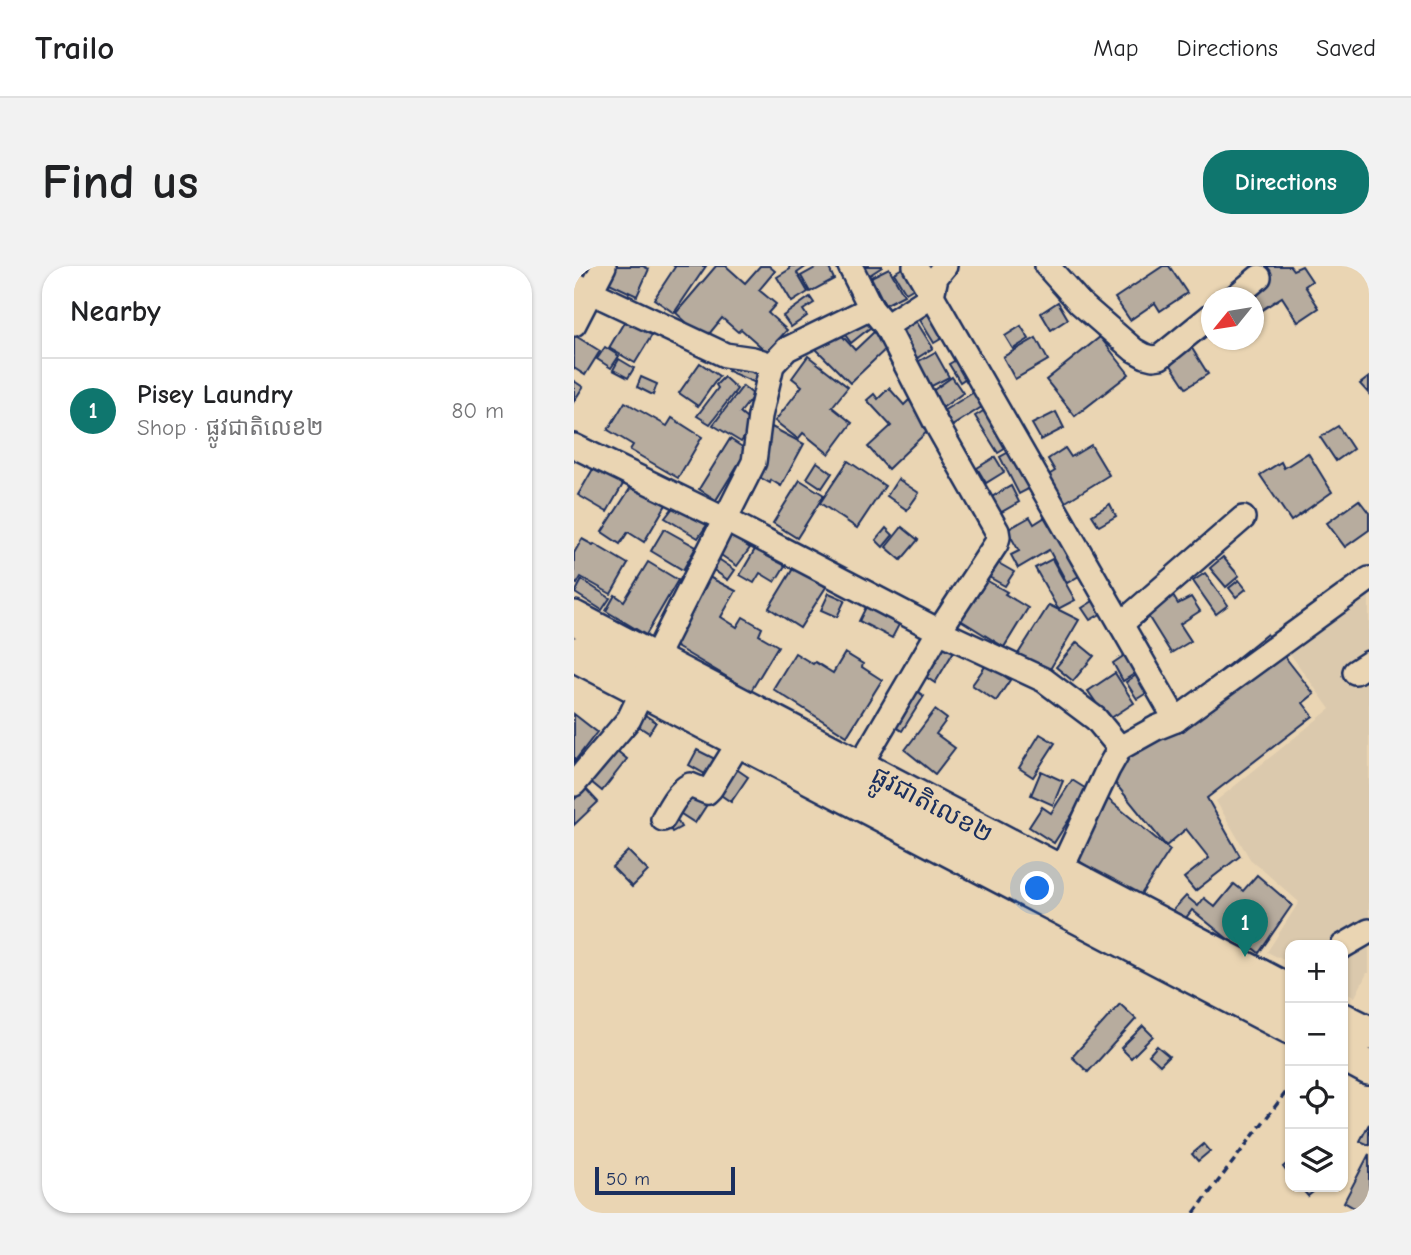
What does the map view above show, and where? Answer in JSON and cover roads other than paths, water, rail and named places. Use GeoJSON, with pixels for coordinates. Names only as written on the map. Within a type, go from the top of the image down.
{"type":"FeatureCollection","features":[{"type":"Feature","properties":{"kind":"highway","name":"ផ្លូវជាតិលេខ២"},"geometry":{"type":"LineString","coordinates":[[574,618],[740,741],[1285,1021]]}},
{"type":"Feature","properties":{"kind":"highway","name":"ផ្លូវជាតិលេខ២"},"geometry":{"type":"LineString","coordinates":[[574,654],[649,675],[859,767],[1285,989]]}},
{"type":"Feature","properties":{"kind":"highway"},"geometry":{"type":"LineString","coordinates":[[1348,1022],[1369,1033]]}},
{"type":"Feature","properties":{"kind":"highway"},"geometry":{"type":"LineString","coordinates":[[1348,1057],[1369,1068]]}},
{"type":"Feature","properties":{"kind":"street"},"geometry":{"type":"LineString","coordinates":[[574,324],[582,288],[604,266]]}},
{"type":"Feature","properties":{"kind":"street"},"geometry":{"type":"LineString","coordinates":[[850,266],[871,307],[886,326],[998,537],[859,767]]}},
{"type":"Feature","properties":{"kind":"street"},"geometry":{"type":"LineString","coordinates":[[915,266],[1175,720]]}},
{"type":"Feature","properties":{"kind":"street"},"geometry":{"type":"LineString","coordinates":[[886,326],[932,296],[936,277],[945,266]]}},
{"type":"Feature","properties":{"kind":"street"},"geometry":{"type":"LineString","coordinates":[[1047,266],[1080,303],[1134,350],[1145,356],[1160,357],[1201,324]]}},
{"type":"Feature","properties":{"kind":"street"},"geometry":{"type":"LineString","coordinates":[[1247,287],[1259,277]]}},
{"type":"Feature","properties":{"kind":"street"},"geometry":{"type":"LineString","coordinates":[[582,288],[725,355],[772,365]]}},
{"type":"Feature","properties":{"kind":"street"},"geometry":{"type":"LineString","coordinates":[[574,784],[629,719],[754,461],[760,416],[772,365],[787,349],[871,307]]}},
{"type":"Feature","properties":{"kind":"street"},"geometry":{"type":"LineString","coordinates":[[574,446],[724,519],[939,631],[1044,680],[1096,719],[1121,748]]}},
{"type":"Feature","properties":{"kind":"street"},"geometry":{"type":"LineString","coordinates":[[1121,624],[1244,518]]}},
{"type":"Feature","properties":{"kind":"street"},"geometry":{"type":"LineString","coordinates":[[1060,872],[1108,769],[1121,748],[1156,727],[1175,720],[1369,579]]}},
{"type":"Feature","properties":{"kind":"street"},"geometry":{"type":"LineString","coordinates":[[663,819],[674,800],[686,787],[690,785],[707,792],[711,788],[740,741]]}},
{"type":"Feature","properties":{"kind":"street"},"geometry":{"type":"LineString","coordinates":[[1348,943],[1369,931]]}},
{"type":"Feature","properties":{"kind":"place","name":"Pisey Laundry"},"geometry":{"type":"Point","coordinates":[1245,957]}}]}
